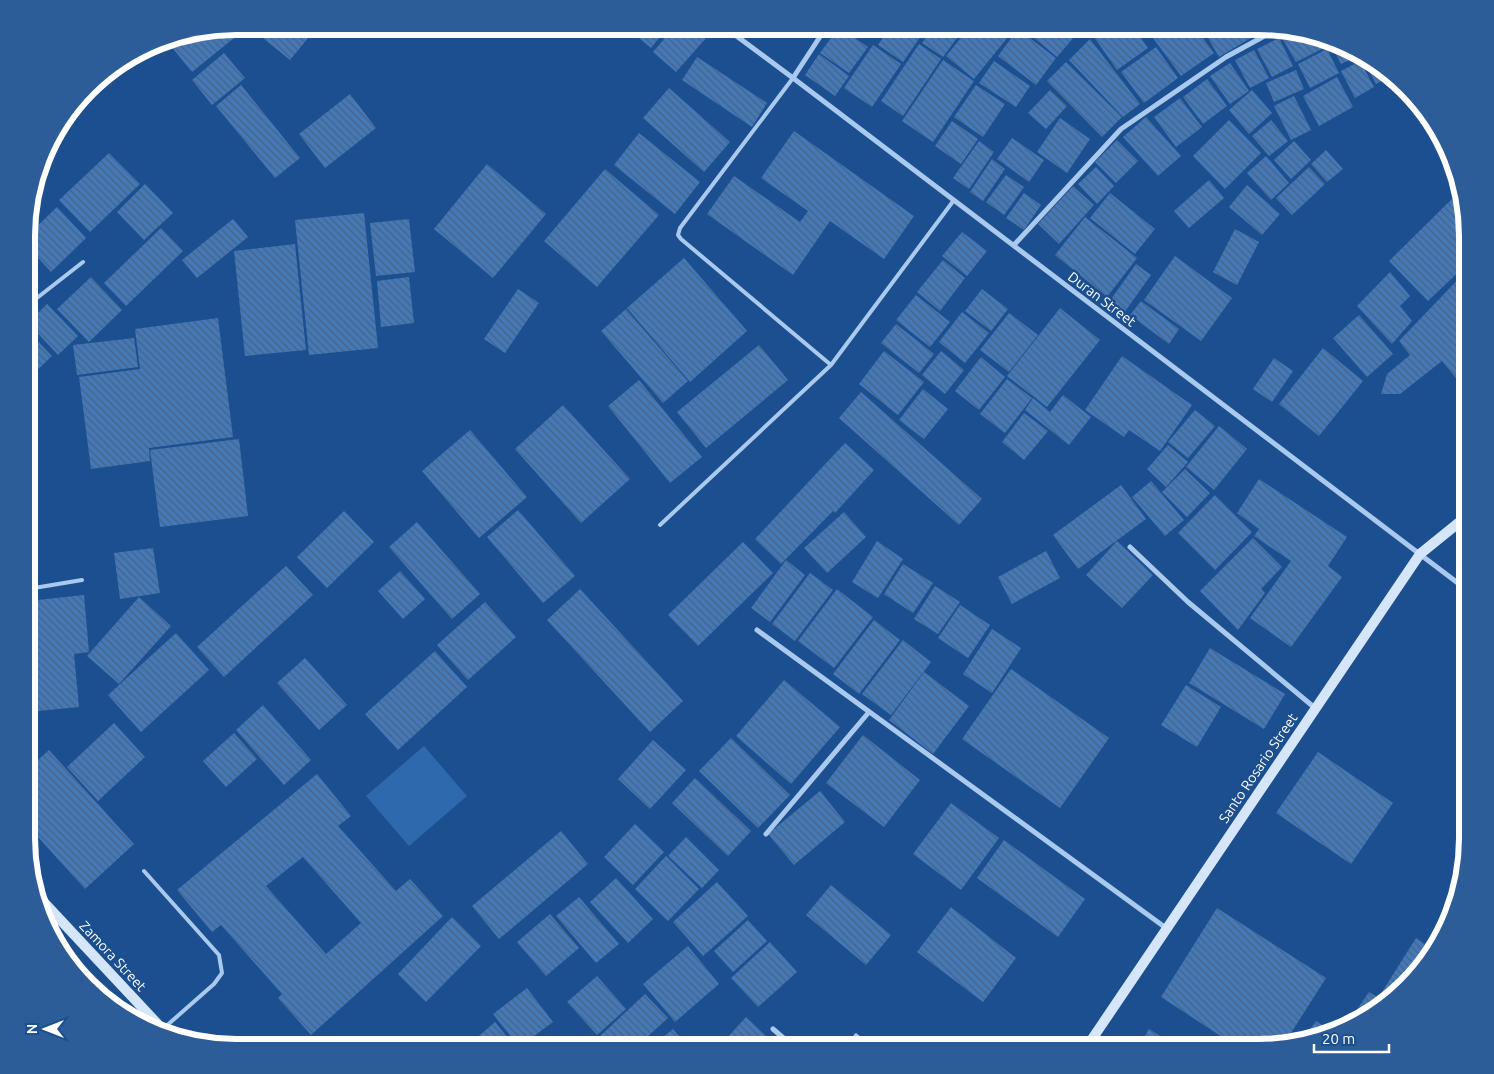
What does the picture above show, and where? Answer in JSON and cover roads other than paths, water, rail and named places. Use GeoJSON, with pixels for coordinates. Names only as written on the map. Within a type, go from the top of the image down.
{"type":"FeatureCollection","features":[{"type":"Feature","properties":{"kind":"main road","name":"Santo Rosario Street"},"geometry":{"type":"LineString","coordinates":[[1092,1039],[1420,554],[1459,522]]}},
{"type":"Feature","properties":{"kind":"main road","name":"Zamora Street"},"geometry":{"type":"LineString","coordinates":[[47,905],[156,1023]]}},
{"type":"Feature","properties":{"kind":"street","name":"Duran Street"},"geometry":{"type":"LineString","coordinates":[[736,35],[1459,584]]}},
{"type":"Feature","properties":{"kind":"street"},"geometry":{"type":"LineString","coordinates":[[793,78],[821,35]]}},
{"type":"Feature","properties":{"kind":"street"},"geometry":{"type":"LineString","coordinates":[[1014,245],[1121,129],[1226,58],[1267,35]]}},
{"type":"Feature","properties":{"kind":"street"},"geometry":{"type":"LineString","coordinates":[[1130,547],[1188,602],[1315,708]]}},
{"type":"Feature","properties":{"kind":"street"},"geometry":{"type":"LineString","coordinates":[[757,630],[1166,928]]}},
{"type":"Feature","properties":{"kind":"street"},"geometry":{"type":"LineString","coordinates":[[766,834],[869,712]]}},
{"type":"Feature","properties":{"kind":"street"},"geometry":{"type":"LineString","coordinates":[[773,1029],[785,1039]]}},
{"type":"Feature","properties":{"kind":"street"},"geometry":{"type":"LineString","coordinates":[[856,1036],[859,1039]]}},
{"type":"Feature","properties":{"kind":"lane"},"geometry":{"type":"LineString","coordinates":[[793,78],[680,228],[678,234],[681,240],[831,365]]}},
{"type":"Feature","properties":{"kind":"lane"},"geometry":{"type":"LineString","coordinates":[[660,525],[831,365],[954,200]]}},
{"type":"Feature","properties":{"kind":"lane"},"geometry":{"type":"LineString","coordinates":[[35,300],[83,262]]}},
{"type":"Feature","properties":{"kind":"lane"},"geometry":{"type":"LineString","coordinates":[[35,588],[82,580]]}},
{"type":"Feature","properties":{"kind":"lane"},"geometry":{"type":"LineString","coordinates":[[144,871],[219,956],[222,973],[214,984],[170,1028]]}}]}
